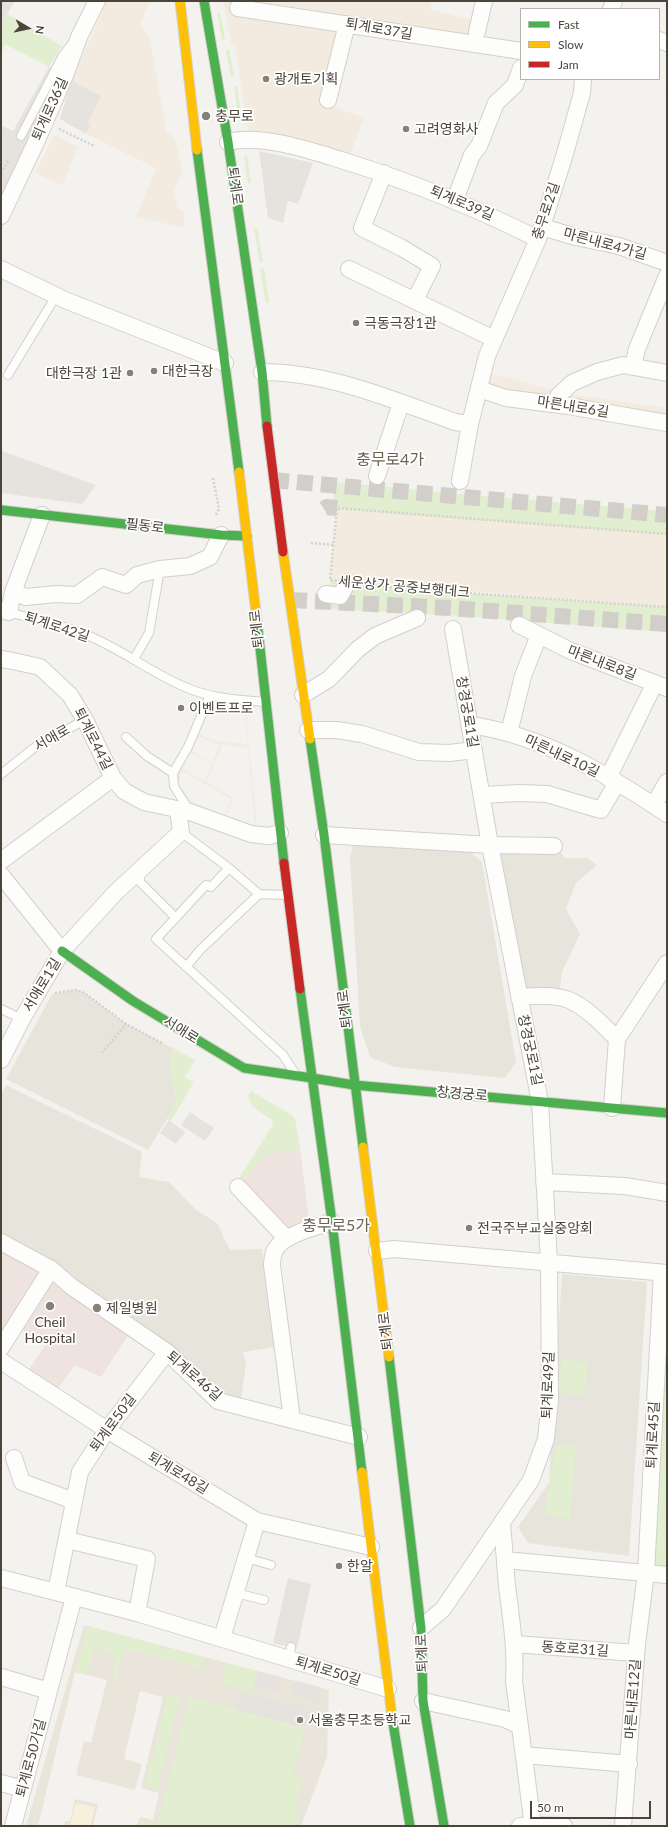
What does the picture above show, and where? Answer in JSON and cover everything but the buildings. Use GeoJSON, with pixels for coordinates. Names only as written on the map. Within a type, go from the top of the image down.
{"type":"FeatureCollection","features":[{"type":"Feature","properties":{"kind":"main road","name":"퇴계로"},"geometry":{"type":"LineString","coordinates":[[180,1],[194,129],[247,536],[287,895],[332,1222],[359,1437],[388,1689],[410,1826]]}},
{"type":"Feature","properties":{"kind":"main road","name":"퇴계로"},"geometry":{"type":"LineString","coordinates":[[204,1],[204,12],[228,142],[262,372],[273,480],[324,835],[354,1085],[377,1251],[421,1628],[423,1701],[444,1826]]}},
{"type":"Feature","properties":{"kind":"main road","name":"필동로"},"geometry":{"type":"LineString","coordinates":[[1,510],[221,535],[247,536]]}},
{"type":"Feature","properties":{"kind":"main road","name":"서애로"},"geometry":{"type":"LineString","coordinates":[[62,951],[133,1001],[244,1068],[312,1078]]}},
{"type":"Feature","properties":{"kind":"main road","name":"창경궁로"},"geometry":{"type":"LineString","coordinates":[[312,1078],[354,1085],[667,1113]]}},
{"type":"Feature","properties":{"kind":"street","name":"퇴계로36길"},"geometry":{"type":"LineString","coordinates":[[1,216],[66,73],[79,37],[97,1]]}},
{"type":"Feature","properties":{"kind":"street"},"geometry":{"type":"LineString","coordinates":[[477,32],[484,1]]}},
{"type":"Feature","properties":{"kind":"street","name":"퇴계로37길"},"geometry":{"type":"LineString","coordinates":[[238,8],[520,51]]}},
{"type":"Feature","properties":{"kind":"street"},"geometry":{"type":"LineString","coordinates":[[328,100],[347,24]]}},
{"type":"Feature","properties":{"kind":"street"},"geometry":{"type":"LineString","coordinates":[[455,200],[472,155],[479,146],[496,103],[515,85],[520,71]]}},
{"type":"Feature","properties":{"kind":"street","name":"충무로2길"},"geometry":{"type":"LineString","coordinates":[[460,481],[470,424],[487,356],[540,233],[564,157],[582,92],[584,80]]}},
{"type":"Feature","properties":{"kind":"street","name":"퇴계로39길"},"geometry":{"type":"LineString","coordinates":[[228,142],[242,139],[304,148],[384,173],[540,233]]}},
{"type":"Feature","properties":{"kind":"street"},"geometry":{"type":"LineString","coordinates":[[384,173],[362,228],[402,248],[432,266],[416,300]]}},
{"type":"Feature","properties":{"kind":"street","name":"마른내로4가길"},"geometry":{"type":"LineString","coordinates":[[540,233],[576,237],[665,256]]}},
{"type":"Feature","properties":{"kind":"street"},"geometry":{"type":"LineString","coordinates":[[1,269],[56,296],[225,363]]}},
{"type":"Feature","properties":{"kind":"street"},"geometry":{"type":"LineString","coordinates":[[349,269],[416,300],[494,339]]}},
{"type":"Feature","properties":{"kind":"street"},"geometry":{"type":"LineString","coordinates":[[633,367],[637,349],[667,276]]}},
{"type":"Feature","properties":{"kind":"street"},"geometry":{"type":"LineString","coordinates":[[555,404],[558,396],[572,383],[597,372],[623,365],[667,373]]}},
{"type":"Feature","properties":{"kind":"street"},"geometry":{"type":"LineString","coordinates":[[262,372],[286,372],[322,377],[455,422],[470,424]]}},
{"type":"Feature","properties":{"kind":"street","name":"마른내로6길"},"geometry":{"type":"LineString","coordinates":[[479,389],[506,398],[555,404],[667,423]]}},
{"type":"Feature","properties":{"kind":"street"},"geometry":{"type":"LineString","coordinates":[[377,476],[401,403]]}},
{"type":"Feature","properties":{"kind":"street"},"geometry":{"type":"LineString","coordinates":[[5,611],[42,515]]}},
{"type":"Feature","properties":{"kind":"street"},"geometry":{"type":"LineString","coordinates":[[12,592],[26,598],[56,594],[77,595],[102,577],[126,585],[138,574],[160,569],[190,566],[210,557],[221,535]]}},
{"type":"Feature","properties":{"kind":"street"},"geometry":{"type":"LineString","coordinates":[[326,594],[340,596],[348,582]]}},
{"type":"Feature","properties":{"kind":"street"},"geometry":{"type":"LineString","coordinates":[[303,695],[329,679],[358,649],[375,636],[417,618]]}},
{"type":"Feature","properties":{"kind":"street","name":"마른내로8길"},"geometry":{"type":"LineString","coordinates":[[519,625],[571,651],[661,686]]}},
{"type":"Feature","properties":{"kind":"street","name":"창경궁로1길"},"geometry":{"type":"LineString","coordinates":[[453,629],[490,845],[540,1102]]}},
{"type":"Feature","properties":{"kind":"street"},"geometry":{"type":"LineString","coordinates":[[509,733],[524,676],[539,635]]}},
{"type":"Feature","properties":{"kind":"street","name":"퇴계로44길"},"geometry":{"type":"LineString","coordinates":[[1,660],[40,667],[70,695],[85,720],[112,778],[124,791],[144,802],[184,811],[251,834],[269,836],[280,833]]}},
{"type":"Feature","properties":{"kind":"street","name":"마른내로10길"},"geometry":{"type":"LineString","coordinates":[[612,781],[661,686]]}},
{"type":"Feature","properties":{"kind":"street","name":"마른내로10길"},"geometry":{"type":"LineString","coordinates":[[470,725],[532,739],[612,781],[667,814]]}},
{"type":"Feature","properties":{"kind":"street"},"geometry":{"type":"LineString","coordinates":[[308,730],[337,730],[362,734],[419,752],[449,753],[474,750]]}},
{"type":"Feature","properties":{"kind":"street"},"geometry":{"type":"LineString","coordinates":[[1,861],[112,778]]}},
{"type":"Feature","properties":{"kind":"street"},"geometry":{"type":"LineString","coordinates":[[482,795],[519,793],[547,794],[601,810],[612,781]]}},
{"type":"Feature","properties":{"kind":"street"},"geometry":{"type":"LineString","coordinates":[[654,806],[667,782]]}},
{"type":"Feature","properties":{"kind":"street"},"geometry":{"type":"LineString","coordinates":[[62,951],[116,892],[181,832],[184,811]]}},
{"type":"Feature","properties":{"kind":"street"},"geometry":{"type":"LineString","coordinates":[[324,835],[490,845],[554,846]]}},
{"type":"Feature","properties":{"kind":"street","name":"서애로"},"geometry":{"type":"LineString","coordinates":[[1,875],[62,951]]}},
{"type":"Feature","properties":{"kind":"street","name":"서애로1길"},"geometry":{"type":"LineString","coordinates":[[1,1059],[22,1019],[62,951]]}},
{"type":"Feature","properties":{"kind":"street"},"geometry":{"type":"LineString","coordinates":[[612,1108],[617,1039],[667,963]]}},
{"type":"Feature","properties":{"kind":"street","name":"창경궁로1길"},"geometry":{"type":"LineString","coordinates":[[519,997],[540,996],[569,1000],[597,1019],[617,1039]]}},
{"type":"Feature","properties":{"kind":"street","name":"퇴계로49길"},"geometry":{"type":"LineString","coordinates":[[421,1628],[443,1610],[502,1524],[531,1480],[546,1439],[550,1400],[549,1262],[540,1102]]}},
{"type":"Feature","properties":{"kind":"street"},"geometry":{"type":"LineString","coordinates":[[544,1182],[625,1186],[667,1193]]}},
{"type":"Feature","properties":{"kind":"street"},"geometry":{"type":"LineString","coordinates":[[238,1187],[286,1238]]}},
{"type":"Feature","properties":{"kind":"street"},"geometry":{"type":"LineString","coordinates":[[292,1420],[272,1265],[274,1251],[286,1238],[310,1228],[332,1222]]}},
{"type":"Feature","properties":{"kind":"street","name":"퇴계로46길"},"geometry":{"type":"LineString","coordinates":[[1,1242],[51,1269],[72,1287],[167,1352],[218,1401],[359,1437]]}},
{"type":"Feature","properties":{"kind":"street","name":"퇴계로45길"},"geometry":{"type":"LineString","coordinates":[[377,1251],[394,1249],[665,1273],[646,1573]]}},
{"type":"Feature","properties":{"kind":"street"},"geometry":{"type":"LineString","coordinates":[[1,1348],[51,1269]]}},
{"type":"Feature","properties":{"kind":"street","name":"퇴계로50길"},"geometry":{"type":"LineString","coordinates":[[56,1592],[80,1472],[106,1430],[167,1352]]}},
{"type":"Feature","properties":{"kind":"street","name":"퇴계로48길"},"geometry":{"type":"LineString","coordinates":[[1,1361],[106,1430],[257,1521],[372,1547]]}},
{"type":"Feature","properties":{"kind":"street"},"geometry":{"type":"LineString","coordinates":[[14,1458],[22,1482],[74,1501]]}},
{"type":"Feature","properties":{"kind":"street"},"geometry":{"type":"LineString","coordinates":[[222,1638],[257,1521]]}},
{"type":"Feature","properties":{"kind":"street"},"geometry":{"type":"LineString","coordinates":[[502,1524],[515,1644],[514,1681],[524,1755],[529,1826],[564,1826]]}},
{"type":"Feature","properties":{"kind":"street"},"geometry":{"type":"LineString","coordinates":[[67,1540],[147,1558],[137,1613]]}},
{"type":"Feature","properties":{"kind":"street"},"geometry":{"type":"LineString","coordinates":[[505,1560],[667,1575]]}},
{"type":"Feature","properties":{"kind":"street","name":"마른내로12길"},"geometry":{"type":"LineString","coordinates":[[624,1826],[636,1653],[646,1573]]}},
{"type":"Feature","properties":{"kind":"street","name":"퇴계로50길"},"geometry":{"type":"LineString","coordinates":[[1,1578],[137,1613],[222,1638],[290,1653],[388,1689]]}},
{"type":"Feature","properties":{"kind":"street","name":"퇴계로50가길"},"geometry":{"type":"LineString","coordinates":[[13,1826],[74,1597]]}},
{"type":"Feature","properties":{"kind":"street","name":"동호로31길"},"geometry":{"type":"LineString","coordinates":[[515,1644],[636,1653]]}},
{"type":"Feature","properties":{"kind":"street"},"geometry":{"type":"LineString","coordinates":[[1,1678],[49,1690]]}},
{"type":"Feature","properties":{"kind":"street"},"geometry":{"type":"LineString","coordinates":[[423,1701],[505,1719],[520,1726]]}},
{"type":"Feature","properties":{"kind":"street"},"geometry":{"type":"LineString","coordinates":[[524,1755],[629,1764]]}},
{"type":"Feature","properties":{"kind":"street"},"geometry":{"type":"LineString","coordinates":[[1,1783],[23,1789]]}},
{"type":"Feature","properties":{"kind":"lane"},"geometry":{"type":"LineString","coordinates":[[21,136],[62,57],[79,37]]}},
{"type":"Feature","properties":{"kind":"lane"},"geometry":{"type":"LineString","coordinates":[[8,375],[56,296]]}},
{"type":"Feature","properties":{"kind":"lane"},"geometry":{"type":"LineString","coordinates":[[134,659],[149,633],[160,569]]}},
{"type":"Feature","properties":{"kind":"lane","name":"퇴계로42길"},"geometry":{"type":"LineString","coordinates":[[5,611],[83,633],[134,659],[154,672],[185,688],[210,695],[265,702]]}},
{"type":"Feature","properties":{"kind":"lane"},"geometry":{"type":"LineString","coordinates":[[184,811],[174,786],[173,773],[188,747],[210,695]]}},
{"type":"Feature","properties":{"kind":"lane","name":"서애로"},"geometry":{"type":"LineString","coordinates":[[1,774],[39,744],[85,720]]}},
{"type":"Feature","properties":{"kind":"lane"},"geometry":{"type":"LineString","coordinates":[[126,737],[147,756],[173,773]]}},
{"type":"Feature","properties":{"kind":"lane"},"geometry":{"type":"LineString","coordinates":[[181,832],[229,868],[259,894],[287,895]]}},
{"type":"Feature","properties":{"kind":"lane"},"geometry":{"type":"LineString","coordinates":[[144,867],[139,881],[176,918]]}},
{"type":"Feature","properties":{"kind":"lane"},"geometry":{"type":"LineString","coordinates":[[229,868],[211,887],[206,885],[156,939],[283,1055],[297,1076]]}},
{"type":"Feature","properties":{"kind":"lane"},"geometry":{"type":"LineString","coordinates":[[186,967],[200,950],[259,894]]}},
{"type":"Feature","properties":{"kind":"lane","name":"서애로1길"},"geometry":{"type":"LineString","coordinates":[[1,1008],[22,1019]]}},
{"type":"Feature","properties":{"kind":"lane"},"geometry":{"type":"LineString","coordinates":[[246,1558],[271,1565]]}},
{"type":"Feature","properties":{"kind":"lane"},"geometry":{"type":"LineString","coordinates":[[236,1593],[264,1600]]}},
{"type":"Feature","properties":{"kind":"path"},"geometry":{"type":"LineString","coordinates":[[44,122],[94,146]]}},
{"type":"Feature","properties":{"kind":"path","name":"세운상가 공중보행데크"},"geometry":{"type":"LineString","coordinates":[[667,534],[337,508],[330,580],[395,588],[667,607]]}},
{"type":"Feature","properties":{"kind":"path"},"geometry":{"type":"LineString","coordinates":[[311,543],[335,545]]}},
{"type":"Feature","properties":{"kind":"path"},"geometry":{"type":"LineString","coordinates":[[41,987],[52,994],[75,990],[83,992],[126,1024],[166,1044]]}},
{"type":"Feature","properties":{"kind":"path"},"geometry":{"type":"LineString","coordinates":[[102,1053],[126,1024]]}},
{"type":"Feature","properties":{"kind":"shaded area"},"geometry":{"type":"Polygon","coordinates":[[[1,1],[15,1],[1,24],[1,1]]]}},
{"type":"Feature","properties":{"kind":"shaded area"},"geometry":{"type":"Polygon","coordinates":[[[102,1],[150,1],[140,25],[150,38],[166,130],[173,137],[178,149],[183,176],[179,178],[174,190],[178,210],[184,211],[184,228],[136,217],[156,168],[86,134],[91,124],[88,122],[71,80],[103,12],[100,7],[102,1]]]}},
{"type":"Feature","properties":{"kind":"shaded area"},"geometry":{"type":"Polygon","coordinates":[[[223,1],[431,1],[430,9],[472,21],[467,36],[348,18],[328,104],[364,118],[349,157],[306,141],[252,133],[248,130],[235,44],[231,44],[223,1]]]}},
{"type":"Feature","properties":{"kind":"shaded area"},"geometry":{"type":"Polygon","coordinates":[[[49,67],[55,70],[25,149],[4,196],[1,194],[1,125],[13,131],[49,67]]]}},
{"type":"Feature","properties":{"kind":"shaded area"},"geometry":{"type":"Polygon","coordinates":[[[71,80],[101,96],[88,122],[91,124],[86,134],[60,119],[71,80]]]}},
{"type":"Feature","properties":{"kind":"shaded area"},"geometry":{"type":"Polygon","coordinates":[[[54,135],[78,147],[62,186],[35,173],[54,135]]]}},
{"type":"Feature","properties":{"kind":"shaded area"},"geometry":{"type":"Polygon","coordinates":[[[259,151],[313,163],[298,204],[288,201],[283,223],[268,218],[259,151]]]}},
{"type":"Feature","properties":{"kind":"shaded area"},"geometry":{"type":"Polygon","coordinates":[[[478,370],[568,394],[667,408],[667,433],[470,398],[478,370]]]}},
{"type":"Feature","properties":{"kind":"shaded area"},"geometry":{"type":"Polygon","coordinates":[[[2,451],[96,485],[82,504],[1,493],[2,451]]]}},
{"type":"Feature","properties":{"kind":"shaded area"},"geometry":{"type":"Polygon","coordinates":[[[337,508],[667,533],[667,607],[330,580],[337,508]]]}},
{"type":"Feature","properties":{"kind":"shaded area"},"geometry":{"type":"Polygon","coordinates":[[[211,697],[245,704],[257,828],[252,831],[215,815],[190,801],[176,786],[176,780],[211,697]],[[212,698],[197,734],[218,741],[246,744],[248,740],[243,704],[212,698]],[[196,736],[191,750],[212,763],[219,745],[196,736]],[[223,744],[206,782],[233,798],[225,818],[251,830],[255,828],[248,748],[223,744]],[[189,752],[182,768],[204,781],[212,764],[189,752]],[[183,771],[177,785],[192,801],[224,817],[231,799],[183,771]]]}},
{"type":"Feature","properties":{"kind":"shaded area"},"geometry":{"type":"Polygon","coordinates":[[[353,843],[470,852],[482,862],[516,1062],[505,1078],[395,1067],[370,1057],[360,1026],[350,859],[353,843]]]}},
{"type":"Feature","properties":{"kind":"shaded area"},"geometry":{"type":"Polygon","coordinates":[[[497,850],[560,850],[565,858],[587,858],[597,865],[576,883],[566,909],[580,934],[562,972],[559,995],[523,991],[497,850]]]}},
{"type":"Feature","properties":{"kind":"shaded area"},"geometry":{"type":"Polygon","coordinates":[[[75,990],[83,992],[126,1024],[173,1048],[170,1068],[176,1100],[174,1108],[148,1150],[6,1079],[52,994],[75,990]]]}},
{"type":"Feature","properties":{"kind":"shaded area"},"geometry":{"type":"Polygon","coordinates":[[[6,1085],[142,1152],[139,1177],[169,1182],[195,1209],[217,1223],[230,1250],[262,1249],[275,1347],[243,1352],[246,1363],[241,1401],[220,1395],[1,1238],[1,1095],[6,1085]]]}},
{"type":"Feature","properties":{"kind":"shaded area"},"geometry":{"type":"Polygon","coordinates":[[[190,1112],[214,1128],[205,1141],[181,1125],[190,1112]]]}},
{"type":"Feature","properties":{"kind":"shaded area"},"geometry":{"type":"Polygon","coordinates":[[[169,1120],[185,1132],[176,1144],[160,1133],[169,1120]]]}},
{"type":"Feature","properties":{"kind":"shaded area"},"geometry":{"type":"Polygon","coordinates":[[[300,1149],[310,1228],[286,1238],[238,1187],[265,1155],[300,1149]]]}},
{"type":"Feature","properties":{"kind":"shaded area","name":"Cheil Hospital"},"geometry":{"type":"Polygon","coordinates":[[[1,1243],[131,1331],[101,1377],[75,1365],[53,1395],[24,1376],[45,1346],[15,1325],[1,1348],[1,1243]]]}},
{"type":"Feature","properties":{"kind":"shaded area"},"geometry":{"type":"Polygon","coordinates":[[[562,1274],[647,1282],[629,1556],[528,1543],[518,1527],[549,1483],[562,1274]]]}},
{"type":"Feature","properties":{"kind":"shaded area"},"geometry":{"type":"Polygon","coordinates":[[[288,1578],[311,1584],[297,1649],[273,1643],[288,1578]]]}},
{"type":"Feature","properties":{"kind":"shaded area","name":"서울충무초등학교"},"geometry":{"type":"Polygon","coordinates":[[[84,1625],[227,1663],[222,1684],[252,1691],[258,1671],[329,1690],[327,1757],[301,1826],[279,1826],[304,1728],[190,1698],[158,1826],[137,1826],[140,1817],[153,1820],[159,1793],[141,1788],[163,1697],[140,1691],[124,1759],[142,1764],[135,1790],[76,1775],[84,1741],[91,1743],[107,1680],[75,1672],[38,1826],[26,1826],[84,1625]]]}},
{"type":"Feature","properties":{"kind":"shaded area"},"geometry":{"type":"Polygon","coordinates":[[[258,1671],[282,1677],[278,1692],[254,1687],[258,1671]]]}},
{"type":"Feature","properties":{"kind":"shaded area"},"geometry":{"type":"Polygon","coordinates":[[[297,1681],[321,1687],[318,1703],[293,1696],[297,1681]]]}},
{"type":"Feature","properties":{"kind":"shaded area"},"geometry":{"type":"Polygon","coordinates":[[[240,1695],[258,1699],[259,1696],[309,1708],[304,1728],[236,1710],[240,1695]]]}},
{"type":"Feature","properties":{"kind":"shaded area"},"geometry":{"type":"Polygon","coordinates":[[[75,1799],[98,1804],[93,1826],[90,1826],[94,1807],[76,1803],[70,1826],[64,1826],[65,1821],[70,1821],[75,1799]]]}},
{"type":"Feature","properties":{"kind":"green space"},"geometry":{"type":"Polygon","coordinates":[[[217,13],[220,13],[225,39],[222,40],[217,13]]]}},
{"type":"Feature","properties":{"kind":"green space"},"geometry":{"type":"Polygon","coordinates":[[[7,14],[62,46],[49,67],[5,44],[1,55],[1,24],[7,14]]]}},
{"type":"Feature","properties":{"kind":"green space"},"geometry":{"type":"Polygon","coordinates":[[[229,49],[234,76],[231,77],[226,50],[229,49]]]}},
{"type":"Feature","properties":{"kind":"green space"},"geometry":{"type":"Polygon","coordinates":[[[234,86],[237,86],[242,120],[239,121],[234,86]]]}},
{"type":"Feature","properties":{"kind":"green space"},"geometry":{"type":"Polygon","coordinates":[[[247,155],[251,183],[248,183],[244,156],[247,155]]]}},
{"type":"Feature","properties":{"kind":"green space"},"geometry":{"type":"Polygon","coordinates":[[[254,228],[257,228],[263,262],[260,263],[254,228]]]}},
{"type":"Feature","properties":{"kind":"green space"},"geometry":{"type":"Polygon","coordinates":[[[264,268],[269,303],[266,303],[260,269],[264,268]]]}},
{"type":"Feature","properties":{"kind":"green space"},"geometry":{"type":"Polygon","coordinates":[[[335,482],[492,497],[667,511],[667,535],[333,509],[335,482]]]}},
{"type":"Feature","properties":{"kind":"green space"},"geometry":{"type":"Polygon","coordinates":[[[330,580],[395,588],[667,607],[667,632],[448,615],[328,609],[330,580]]]}},
{"type":"Feature","properties":{"kind":"green space"},"geometry":{"type":"Polygon","coordinates":[[[173,1048],[195,1060],[185,1077],[194,1082],[171,1121],[168,1119],[175,1100],[170,1067],[173,1048]]]}},
{"type":"Feature","properties":{"kind":"green space"},"geometry":{"type":"Polygon","coordinates":[[[251,1091],[292,1115],[295,1119],[300,1149],[265,1155],[238,1187],[235,1184],[273,1125],[272,1120],[252,1106],[248,1096],[251,1091]]]}},
{"type":"Feature","properties":{"kind":"green space"},"geometry":{"type":"Polygon","coordinates":[[[667,1278],[667,1571],[650,1570],[667,1278]]]}},
{"type":"Feature","properties":{"kind":"green space"},"geometry":{"type":"Polygon","coordinates":[[[562,1358],[588,1363],[583,1396],[557,1392],[562,1358]]]}},
{"type":"Feature","properties":{"kind":"green space"},"geometry":{"type":"Polygon","coordinates":[[[556,1445],[576,1447],[570,1520],[544,1515],[556,1445]]]}},
{"type":"Feature","properties":{"kind":"green space"},"geometry":{"type":"Polygon","coordinates":[[[88,1626],[204,1657],[201,1668],[131,1650],[122,1655],[115,1684],[113,1684],[115,1664],[112,1655],[103,1649],[95,1647],[87,1675],[75,1672],[88,1626]]]}},
{"type":"Feature","properties":{"kind":"green space"},"geometry":{"type":"Polygon","coordinates":[[[227,1663],[258,1671],[253,1692],[221,1684],[227,1663]]]}},
{"type":"Feature","properties":{"kind":"green space"},"geometry":{"type":"Polygon","coordinates":[[[168,1695],[180,1698],[158,1788],[145,1785],[168,1695]]]}},
{"type":"Feature","properties":{"kind":"green space"},"geometry":{"type":"Polygon","coordinates":[[[190,1698],[304,1728],[292,1776],[303,1779],[294,1810],[300,1813],[295,1826],[140,1826],[141,1820],[158,1824],[190,1698]]]}},
{"type":"Feature","properties":{"kind":"sand"},"geometry":{"type":"Polygon","coordinates":[[[77,1803],[95,1807],[90,1826],[70,1826],[77,1803]]]}},
{"type":"Feature","properties":{"kind":"tunnel"},"geometry":{"type":"LineString","coordinates":[[273,480],[667,515]]}},
{"type":"Feature","properties":{"kind":"tunnel"},"geometry":{"type":"LineString","coordinates":[[324,509],[327,507],[337,508]]}},
{"type":"Feature","properties":{"kind":"tunnel"},"geometry":{"type":"LineString","coordinates":[[291,600],[450,608],[667,624]]}},
{"type":"Feature","properties":{"kind":"traffic: fast"},"geometry":{"type":"LineString","coordinates":[[204,1],[228,142],[262,372],[267,426]]}},
{"type":"Feature","properties":{"kind":"traffic: fast"},"geometry":{"type":"LineString","coordinates":[[197,150],[239,472]]}},
{"type":"Feature","properties":{"kind":"traffic: fast"},"geometry":{"type":"LineString","coordinates":[[1,510],[221,535],[247,536]]}},
{"type":"Feature","properties":{"kind":"traffic: fast"},"geometry":{"type":"LineString","coordinates":[[257,621],[284,863]]}},
{"type":"Feature","properties":{"kind":"traffic: fast"},"geometry":{"type":"LineString","coordinates":[[310,739],[324,835],[363,1147]]}},
{"type":"Feature","properties":{"kind":"traffic: fast"},"geometry":{"type":"LineString","coordinates":[[62,951],[133,1001],[244,1068],[312,1078]]}},
{"type":"Feature","properties":{"kind":"traffic: fast"},"geometry":{"type":"LineString","coordinates":[[300,989],[332,1222],[362,1472]]}},
{"type":"Feature","properties":{"kind":"traffic: fast"},"geometry":{"type":"LineString","coordinates":[[312,1078],[354,1085],[667,1113]]}},
{"type":"Feature","properties":{"kind":"traffic: fast"},"geometry":{"type":"LineString","coordinates":[[389,1357],[421,1628],[423,1701],[444,1826]]}},
{"type":"Feature","properties":{"kind":"traffic: fast"},"geometry":{"type":"LineString","coordinates":[[392,1717],[410,1826]]}},
{"type":"Feature","properties":{"kind":"traffic: slow"},"geometry":{"type":"LineString","coordinates":[[180,1],[197,150]]}},
{"type":"Feature","properties":{"kind":"traffic: slow"},"geometry":{"type":"LineString","coordinates":[[239,472],[257,621]]}},
{"type":"Feature","properties":{"kind":"traffic: slow"},"geometry":{"type":"LineString","coordinates":[[283,552],[310,739]]}},
{"type":"Feature","properties":{"kind":"traffic: slow"},"geometry":{"type":"LineString","coordinates":[[363,1147],[389,1357]]}},
{"type":"Feature","properties":{"kind":"traffic: slow"},"geometry":{"type":"LineString","coordinates":[[362,1472],[392,1717]]}},
{"type":"Feature","properties":{"kind":"traffic: jam"},"geometry":{"type":"LineString","coordinates":[[267,426],[283,552]]}},
{"type":"Feature","properties":{"kind":"traffic: jam"},"geometry":{"type":"LineString","coordinates":[[284,863],[300,989]]}},
{"type":"Feature","properties":{"kind":"place","name":"광개토기획"},"geometry":{"type":"Point","coordinates":[266,79]}},
{"type":"Feature","properties":{"kind":"place","name":"충무로"},"geometry":{"type":"Point","coordinates":[206,116]}},
{"type":"Feature","properties":{"kind":"place","name":"고려영화사"},"geometry":{"type":"Point","coordinates":[406,129]}},
{"type":"Feature","properties":{"kind":"place","name":"극동극장1관"},"geometry":{"type":"Point","coordinates":[356,323]}},
{"type":"Feature","properties":{"kind":"place","name":"대한극장"},"geometry":{"type":"Point","coordinates":[154,371]}},
{"type":"Feature","properties":{"kind":"place","name":"대한극장 1관"},"geometry":{"type":"Point","coordinates":[130,373]}},
{"type":"Feature","properties":{"kind":"place","name":"이벤트프로"},"geometry":{"type":"Point","coordinates":[181,708]}},
{"type":"Feature","properties":{"kind":"place","name":"전국주부교실중앙회"},"geometry":{"type":"Point","coordinates":[469,1228]}},
{"type":"Feature","properties":{"kind":"place","name":"Cheil Hospital"},"geometry":{"type":"Point","coordinates":[50,1306]}},
{"type":"Feature","properties":{"kind":"place","name":"제일병원"},"geometry":{"type":"Point","coordinates":[97,1308]}},
{"type":"Feature","properties":{"kind":"place","name":"한알"},"geometry":{"type":"Point","coordinates":[339,1566]}},
{"type":"Feature","properties":{"kind":"place","name":"서울충무초등학교"},"geometry":{"type":"Point","coordinates":[300,1720]}},
{"type":"Feature","properties":{"kind":"district","name":"충무로4가"},"geometry":{"type":"Point","coordinates":[390,460]}},
{"type":"Feature","properties":{"kind":"district","name":"충무로5가"},"geometry":{"type":"Point","coordinates":[336,1226]}}]}
